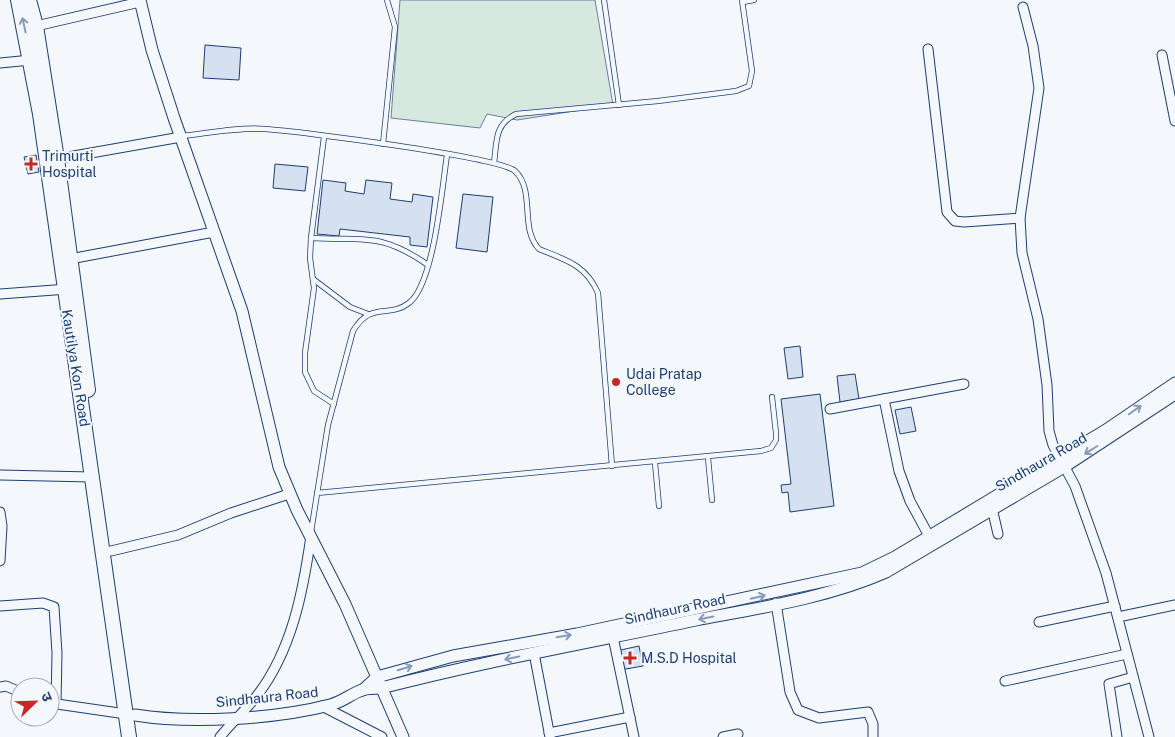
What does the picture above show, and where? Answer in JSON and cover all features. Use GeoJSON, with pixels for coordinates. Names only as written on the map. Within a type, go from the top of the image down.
{"type":"FeatureCollection","features":[{"type":"Feature","properties":{"kind":"highway","name":"Kautilya Kon Road"},"geometry":{"type":"LineString","coordinates":[[18,0],[31,60],[111,551],[130,714],[129,737]]}},
{"type":"Feature","properties":{"kind":"highway","name":"Kautilya Kon Road"},"geometry":{"type":"LineString","coordinates":[[29,0],[36,26],[57,159],[70,259],[69,289],[92,477],[130,714],[138,737]]}},
{"type":"Feature","properties":{"kind":"street"},"geometry":{"type":"LineString","coordinates":[[36,26],[140,1],[152,50],[242,312],[271,436],[289,494],[345,604],[403,737]]}},
{"type":"Feature","properties":{"kind":"street"},"geometry":{"type":"LineString","coordinates":[[1023,7],[1033,46],[1039,88],[1020,218],[1022,252],[1038,319],[1049,432],[1080,498],[1115,606],[1149,737]]}},
{"type":"Feature","properties":{"kind":"street"},"geometry":{"type":"LineString","coordinates":[[928,49],[947,212],[956,221],[964,222],[1020,218]]}},
{"type":"Feature","properties":{"kind":"street"},"geometry":{"type":"LineString","coordinates":[[1162,55],[1172,86],[1175,121]]}},
{"type":"Feature","properties":{"kind":"street"},"geometry":{"type":"LineString","coordinates":[[0,62],[31,60]]}},
{"type":"Feature","properties":{"kind":"street"},"geometry":{"type":"LineString","coordinates":[[57,159],[181,136]]}},
{"type":"Feature","properties":{"kind":"street"},"geometry":{"type":"LineString","coordinates":[[70,259],[214,232]]}},
{"type":"Feature","properties":{"kind":"street"},"geometry":{"type":"LineString","coordinates":[[0,294],[69,289]]}},
{"type":"Feature","properties":{"kind":"street"},"geometry":{"type":"LineString","coordinates":[[379,682],[453,656],[577,634],[862,573],[895,557],[1062,462],[1175,382]]}},
{"type":"Feature","properties":{"kind":"street"},"geometry":{"type":"LineString","coordinates":[[830,409],[964,384]]}},
{"type":"Feature","properties":{"kind":"street","name":"Sindhaura Road"},"geometry":{"type":"LineString","coordinates":[[130,714],[169,719],[239,717],[322,706],[332,704],[379,682],[613,637],[776,603],[862,582],[886,572],[1175,394]]}},
{"type":"Feature","properties":{"kind":"street"},"geometry":{"type":"LineString","coordinates":[[884,399],[903,483],[929,536]]}},
{"type":"Feature","properties":{"kind":"street"},"geometry":{"type":"LineString","coordinates":[[0,475],[92,477]]}},
{"type":"Feature","properties":{"kind":"street"},"geometry":{"type":"LineString","coordinates":[[111,551],[178,535],[230,513],[289,494]]}},
{"type":"Feature","properties":{"kind":"street"},"geometry":{"type":"LineString","coordinates":[[992,508],[998,534]]}},
{"type":"Feature","properties":{"kind":"street"},"geometry":{"type":"LineString","coordinates":[[0,512],[0,561]]}},
{"type":"Feature","properties":{"kind":"street"},"geometry":{"type":"LineString","coordinates":[[220,737],[256,697],[268,678],[292,629],[305,576],[311,535]]}},
{"type":"Feature","properties":{"kind":"street"},"geometry":{"type":"LineString","coordinates":[[0,606],[43,603],[54,607],[58,653],[56,677]]}},
{"type":"Feature","properties":{"kind":"street"},"geometry":{"type":"LineString","coordinates":[[776,603],[790,692],[798,710],[819,718],[868,712],[873,724],[873,737]]}},
{"type":"Feature","properties":{"kind":"street"},"geometry":{"type":"LineString","coordinates":[[1118,617],[1175,605]]}},
{"type":"Feature","properties":{"kind":"street"},"geometry":{"type":"LineString","coordinates":[[1039,622],[1115,606]]}},
{"type":"Feature","properties":{"kind":"street"},"geometry":{"type":"LineString","coordinates":[[613,637],[634,737]]}},
{"type":"Feature","properties":{"kind":"street"},"geometry":{"type":"LineString","coordinates":[[534,653],[549,735],[630,716]]}},
{"type":"Feature","properties":{"kind":"street"},"geometry":{"type":"LineString","coordinates":[[1004,681],[1127,654]]}},
{"type":"Feature","properties":{"kind":"street"},"geometry":{"type":"LineString","coordinates":[[1117,737],[1109,684],[1133,677]]}},
{"type":"Feature","properties":{"kind":"street"},"geometry":{"type":"LineString","coordinates":[[60,705],[130,714]]}},
{"type":"Feature","properties":{"kind":"street"},"geometry":{"type":"LineString","coordinates":[[322,706],[382,737]]}},
{"type":"Feature","properties":{"kind":"street"},"geometry":{"type":"LineString","coordinates":[[723,737],[738,734]]}},
{"type":"Feature","properties":{"kind":"lane"},"geometry":{"type":"LineString","coordinates":[[383,144],[395,27],[387,0]]}},
{"type":"Feature","properties":{"kind":"lane"},"geometry":{"type":"LineString","coordinates":[[604,0],[619,104]]}},
{"type":"Feature","properties":{"kind":"lane"},"geometry":{"type":"LineString","coordinates":[[494,163],[498,130],[503,122],[516,114],[731,92],[749,86],[752,71],[743,1],[754,0]]}},
{"type":"Feature","properties":{"kind":"lane"},"geometry":{"type":"LineString","coordinates":[[181,136],[265,129],[383,144],[494,163],[515,172],[521,180],[529,231],[534,244],[540,249],[584,270],[593,281],[598,293],[612,466]]}},
{"type":"Feature","properties":{"kind":"lane"},"geometry":{"type":"LineString","coordinates":[[324,137],[311,238],[310,258],[313,279],[305,372],[314,391],[334,404]]}},
{"type":"Feature","properties":{"kind":"lane"},"geometry":{"type":"LineString","coordinates":[[311,535],[328,424],[353,331],[361,319],[369,314],[407,305],[422,286],[428,265],[447,155]]}},
{"type":"Feature","properties":{"kind":"lane"},"geometry":{"type":"LineString","coordinates":[[311,238],[357,238],[389,242],[408,251],[428,265]]}},
{"type":"Feature","properties":{"kind":"lane"},"geometry":{"type":"LineString","coordinates":[[313,279],[350,308],[369,314]]}},
{"type":"Feature","properties":{"kind":"lane"},"geometry":{"type":"LineString","coordinates":[[317,493],[752,453],[771,448],[776,440],[772,397]]}},
{"type":"Feature","properties":{"kind":"lane"},"geometry":{"type":"LineString","coordinates":[[708,458],[712,500]]}},
{"type":"Feature","properties":{"kind":"lane"},"geometry":{"type":"LineString","coordinates":[[655,463],[659,506]]}},
{"type":"Feature","properties":{"kind":"shaded area"},"geometry":{"type":"Polygon","coordinates":[[[400,0],[595,0],[613,105],[517,120],[487,114],[480,128],[391,118],[400,0]]]}},
{"type":"Feature","properties":{"kind":"building"},"geometry":{"type":"Polygon","coordinates":[[[205,45],[241,48],[239,80],[203,78],[205,45]]]}},
{"type":"Feature","properties":{"kind":"building"},"geometry":{"type":"Polygon","coordinates":[[[36,155],[39,172],[28,174],[24,157],[36,155]]]}},
{"type":"Feature","properties":{"kind":"building"},"geometry":{"type":"Polygon","coordinates":[[[275,164],[308,167],[305,191],[273,188],[275,164]]]}},
{"type":"Feature","properties":{"kind":"building"},"geometry":{"type":"Polygon","coordinates":[[[323,180],[346,183],[345,191],[364,194],[366,180],[392,183],[390,199],[412,202],[413,194],[433,197],[427,247],[410,245],[410,237],[340,229],[339,236],[317,234],[323,180]]]}},
{"type":"Feature","properties":{"kind":"building"},"geometry":{"type":"Polygon","coordinates":[[[463,194],[493,197],[487,252],[456,248],[463,194]]]}},
{"type":"Feature","properties":{"kind":"building"},"geometry":{"type":"Polygon","coordinates":[[[800,346],[803,377],[788,379],[784,348],[800,346]]]}},
{"type":"Feature","properties":{"kind":"building"},"geometry":{"type":"Polygon","coordinates":[[[855,374],[859,399],[840,402],[837,376],[855,374]]]}},
{"type":"Feature","properties":{"kind":"building"},"geometry":{"type":"Polygon","coordinates":[[[820,394],[834,506],[790,512],[788,492],[782,493],[781,485],[791,484],[781,399],[820,394]]]}},
{"type":"Feature","properties":{"kind":"building"},"geometry":{"type":"Polygon","coordinates":[[[911,407],[916,431],[900,434],[895,410],[911,407]]]}},
{"type":"Feature","properties":{"kind":"building"},"geometry":{"type":"Polygon","coordinates":[[[639,646],[643,666],[620,670],[616,651],[639,646]]]}},
{"type":"Feature","properties":{"kind":"place","name":"Trimurti Hospital"},"geometry":{"type":"Point","coordinates":[31,164]}},
{"type":"Feature","properties":{"kind":"place","name":"Udai Pratap College"},"geometry":{"type":"Point","coordinates":[616,382]}},
{"type":"Feature","properties":{"kind":"place","name":"M.S.D Hospital"},"geometry":{"type":"Point","coordinates":[630,658]}}]}
